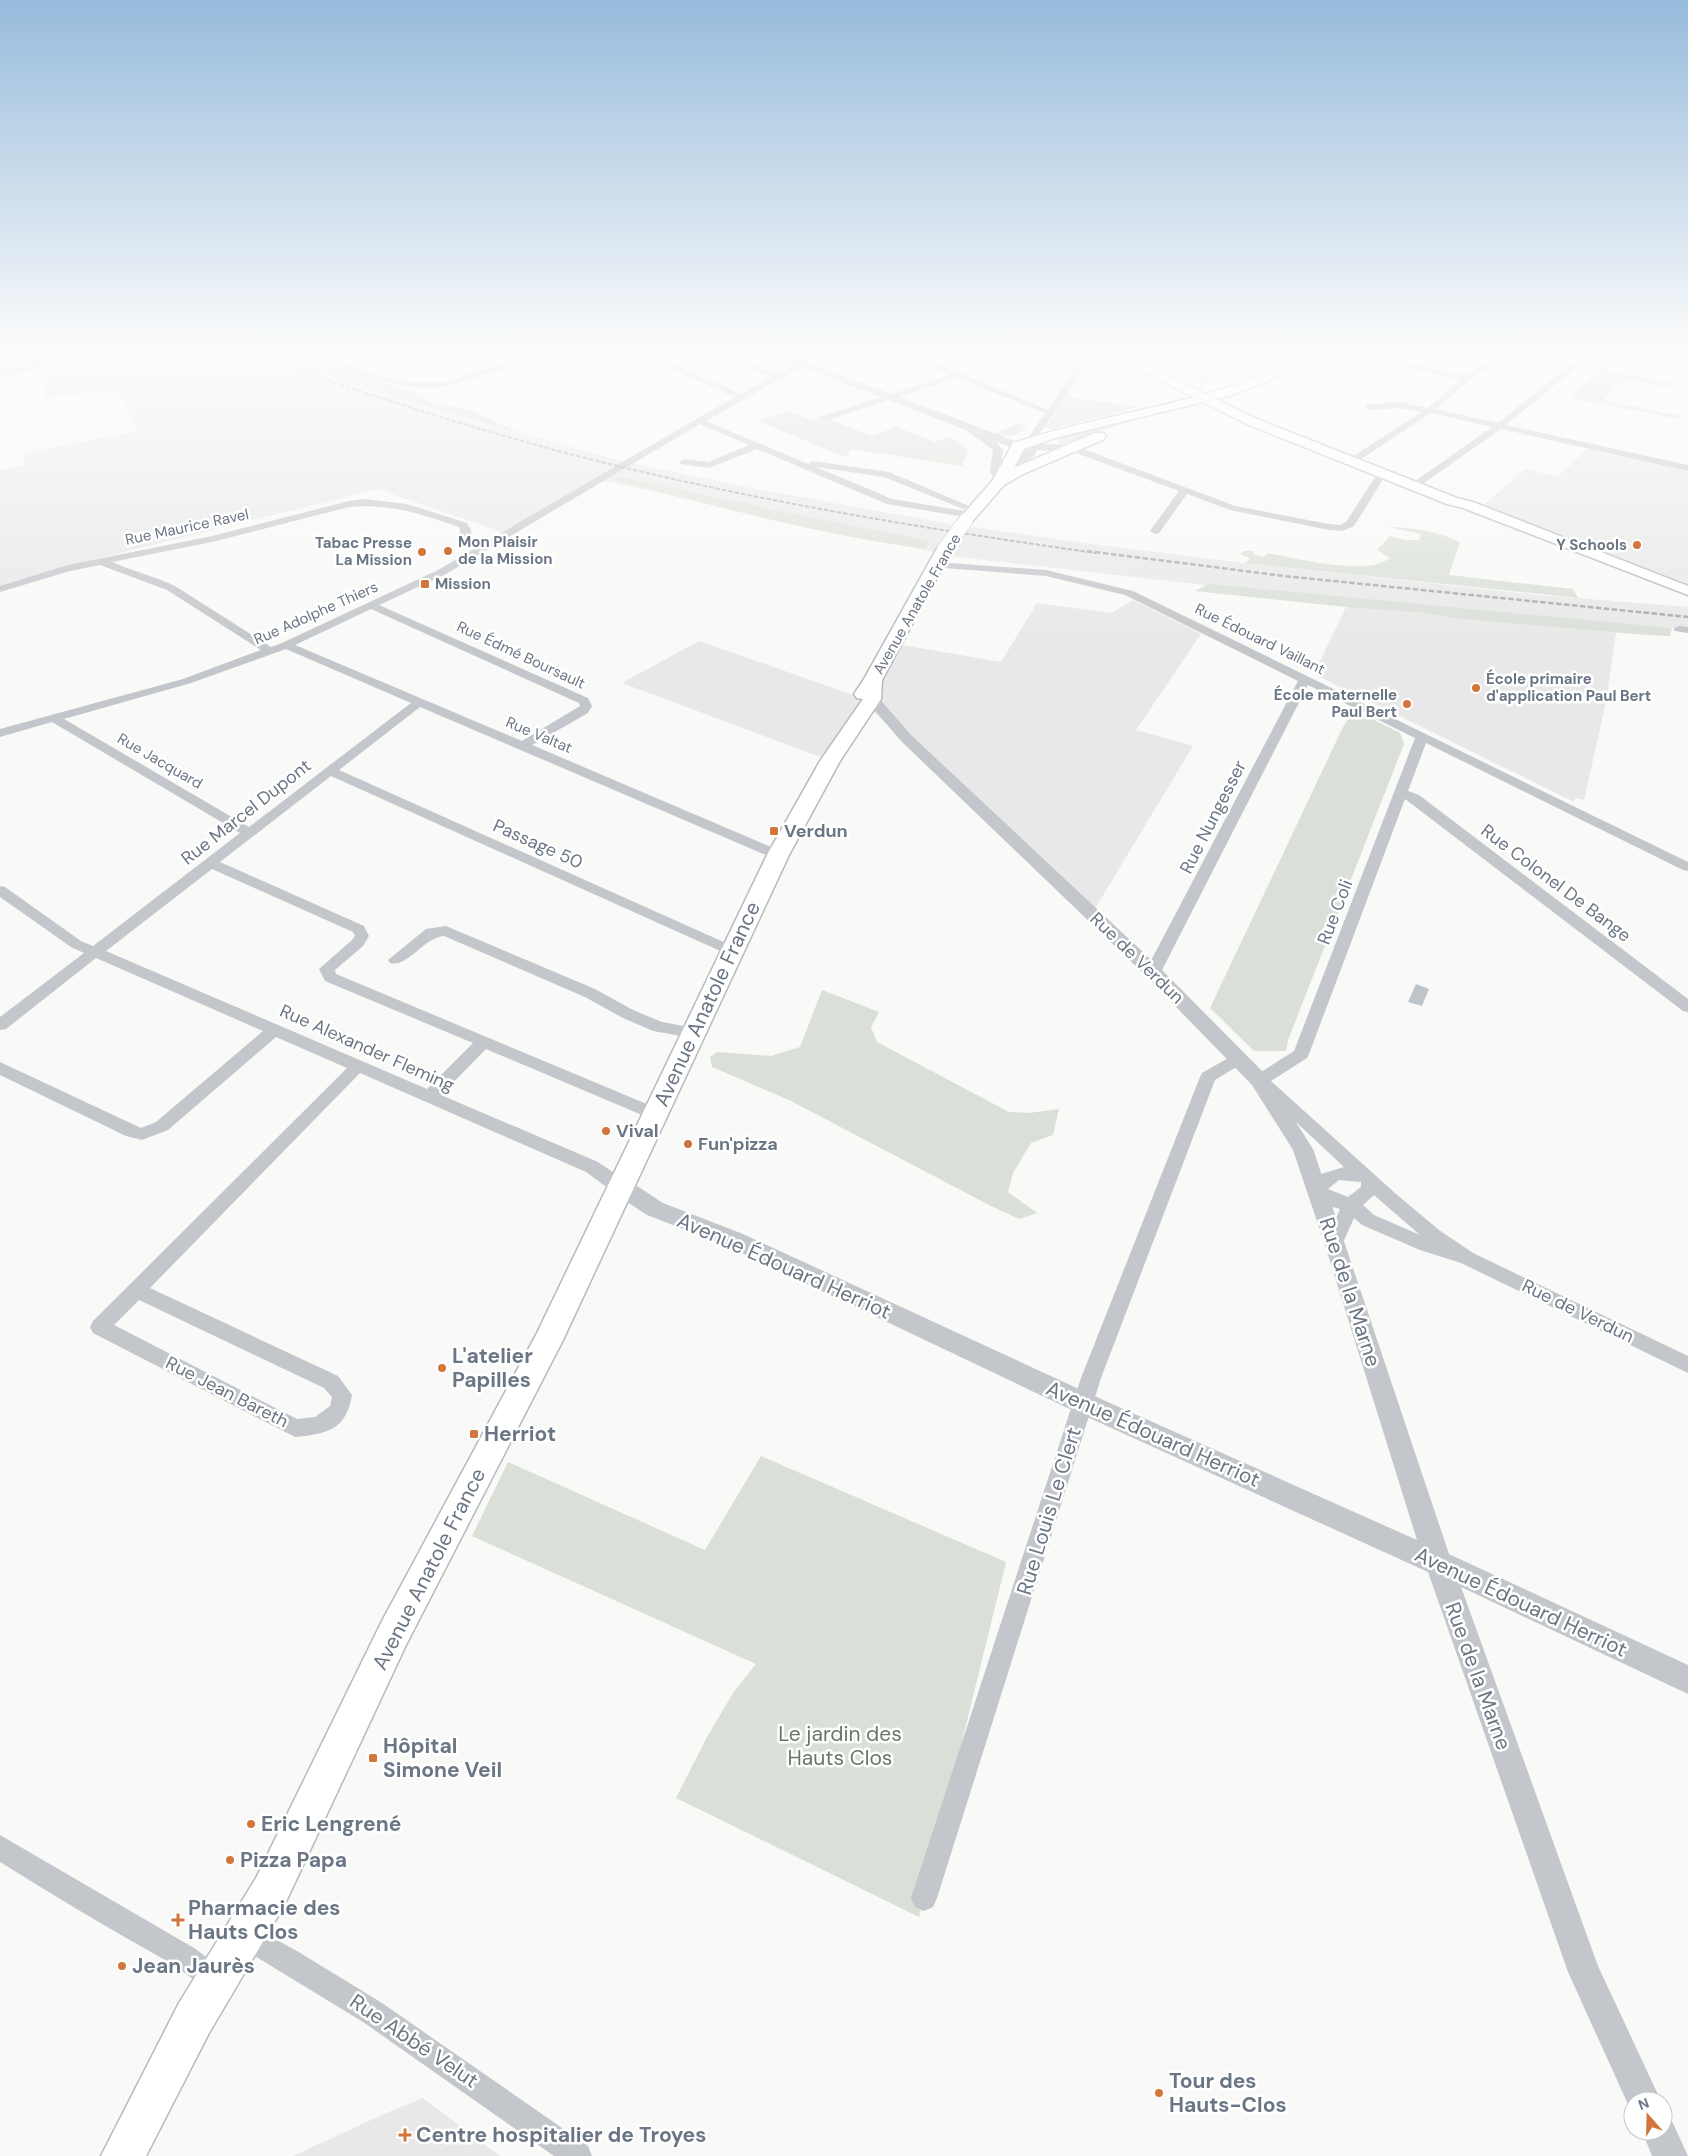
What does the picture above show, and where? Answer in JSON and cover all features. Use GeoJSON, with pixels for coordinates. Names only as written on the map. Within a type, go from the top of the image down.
{"type":"FeatureCollection","features":[{"type":"Feature","properties":{"kind":"main road","name":"Avenue Anatole France"},"geometry":{"type":"LineString","coordinates":[[123,2156],[194,2018],[270,1892],[394,1633],[548,1340],[778,855],[830,760],[865,705],[873,680],[944,550],[999,482],[1016,450]]}},
{"type":"Feature","properties":{"kind":"main road"},"geometry":{"type":"LineString","coordinates":[[999,482],[1018,471],[1066,450]]}},
{"type":"Feature","properties":{"kind":"main road"},"geometry":{"type":"LineString","coordinates":[[1325,450],[1452,501],[1468,505],[1688,591]]}},
{"type":"Feature","properties":{"kind":"main road"},"geometry":{"type":"LineString","coordinates":[[1452,501],[1461,509],[1688,597]]}},
{"type":"Feature","properties":{"kind":"street","name":"Rue Adolphe Thiers"},"geometry":{"type":"LineString","coordinates":[[0,732],[186,681],[271,652],[442,572],[652,450]]}},
{"type":"Feature","properties":{"kind":"street"},"geometry":{"type":"LineString","coordinates":[[684,462],[709,465],[747,450]]}},
{"type":"Feature","properties":{"kind":"street"},"geometry":{"type":"LineString","coordinates":[[769,450],[890,502],[971,515]]}},
{"type":"Feature","properties":{"kind":"street"},"geometry":{"type":"LineString","coordinates":[[998,450],[994,471],[999,482]]}},
{"type":"Feature","properties":{"kind":"street","name":"Avenue Anatole France"},"geometry":{"type":"LineString","coordinates":[[999,482],[1012,470],[1024,453],[1023,450]]}},
{"type":"Feature","properties":{"kind":"street","name":"Avenue Anatole France"},"geometry":{"type":"LineString","coordinates":[[1012,470],[1021,465],[1034,450]]}},
{"type":"Feature","properties":{"kind":"street"},"geometry":{"type":"LineString","coordinates":[[1079,450],[1233,508],[1329,527],[1342,528],[1350,524],[1382,473]]}},
{"type":"Feature","properties":{"kind":"street"},"geometry":{"type":"LineString","coordinates":[[1352,461],[1370,450]]}},
{"type":"Feature","properties":{"kind":"street"},"geometry":{"type":"LineString","coordinates":[[1414,486],[1466,450]]}},
{"type":"Feature","properties":{"kind":"street"},"geometry":{"type":"LineString","coordinates":[[1603,450],[1688,468]]}},
{"type":"Feature","properties":{"kind":"street"},"geometry":{"type":"LineString","coordinates":[[804,464],[886,474],[971,515]]}},
{"type":"Feature","properties":{"kind":"street"},"geometry":{"type":"LineString","coordinates":[[1155,530],[1185,490]]}},
{"type":"Feature","properties":{"kind":"street","name":"Rue Maurice Ravel"},"geometry":{"type":"LineString","coordinates":[[0,589],[82,565],[212,539],[367,501],[386,501],[405,505],[463,525],[466,530],[468,545]]}},
{"type":"Feature","properties":{"kind":"street","name":"Rue Maurice Ravel"},"geometry":{"type":"LineString","coordinates":[[100,561],[171,588],[271,652]]}},
{"type":"Feature","properties":{"kind":"street","name":"Rue Édouard Vaillant"},"geometry":{"type":"LineString","coordinates":[[936,565],[1046,573],[1129,593],[1688,867]]}},
{"type":"Feature","properties":{"kind":"street","name":"Rue Édmé Boursault"},"geometry":{"type":"LineString","coordinates":[[372,606],[584,700],[586,706],[584,710],[522,746]]}},
{"type":"Feature","properties":{"kind":"street","name":"Rue Valtat"},"geometry":{"type":"LineString","coordinates":[[286,645],[778,855]]}},
{"type":"Feature","properties":{"kind":"street","name":"Rue Nungesser"},"geometry":{"type":"LineString","coordinates":[[1153,972],[1305,679]]}},
{"type":"Feature","properties":{"kind":"street","name":"Rue Marcel Dupont"},"geometry":{"type":"LineString","coordinates":[[0,1025],[419,702]]}},
{"type":"Feature","properties":{"kind":"street","name":"Rue de Verdun"},"geometry":{"type":"LineString","coordinates":[[865,705],[906,738],[1153,972],[1259,1080],[1433,1235],[1467,1258],[1688,1365]]}},
{"type":"Feature","properties":{"kind":"street","name":"Rue Jacquard"},"geometry":{"type":"LineString","coordinates":[[54,718],[250,833]]}},
{"type":"Feature","properties":{"kind":"street","name":"Rue Coli"},"geometry":{"type":"LineString","coordinates":[[1259,1080],[1274,1073],[1301,1054],[1422,737]]}},
{"type":"Feature","properties":{"kind":"street","name":"Passage 50"},"geometry":{"type":"LineString","coordinates":[[330,771],[732,951]]}},
{"type":"Feature","properties":{"kind":"street","name":"Rue Colonel De Bange"},"geometry":{"type":"LineString","coordinates":[[1400,793],[1414,798],[1688,1007]]}},
{"type":"Feature","properties":{"kind":"street"},"geometry":{"type":"LineString","coordinates":[[210,863],[359,929],[362,936],[358,942],[327,969],[330,978],[655,1114]]}},
{"type":"Feature","properties":{"kind":"street","name":"Rue Alexander Fleming"},"geometry":{"type":"LineString","coordinates":[[0,890],[76,944],[592,1167],[620,1186]]}},
{"type":"Feature","properties":{"kind":"street"},"geometry":{"type":"LineString","coordinates":[[395,960],[431,932],[446,931],[590,993],[628,1014],[660,1027],[693,1033]]}},
{"type":"Feature","properties":{"kind":"street"},"geometry":{"type":"LineString","coordinates":[[0,1068],[132,1132],[142,1134],[162,1126],[275,1029]]}},
{"type":"Feature","properties":{"kind":"street"},"geometry":{"type":"LineString","coordinates":[[429,1097],[484,1042]]}},
{"type":"Feature","properties":{"kind":"street","name":"Rue Louis Le Clert"},"geometry":{"type":"LineString","coordinates":[[924,1898],[1083,1403],[1208,1078],[1237,1059]]}},
{"type":"Feature","properties":{"kind":"street","name":"Rue Jean Bareth"},"geometry":{"type":"LineString","coordinates":[[136,1290],[331,1382],[342,1395],[339,1411],[319,1426],[295,1428],[100,1327],[136,1290],[358,1066]]}},
{"type":"Feature","properties":{"kind":"street","name":"Rue de la Marne"},"geometry":{"type":"LineString","coordinates":[[1259,1080],[1303,1149],[1335,1242],[1438,1564],[1584,1972],[1639,2091]]}},
{"type":"Feature","properties":{"kind":"street"},"geometry":{"type":"LineString","coordinates":[[1316,1191],[1326,1177],[1344,1172],[1369,1178],[1370,1189],[1351,1205],[1335,1242]]}},
{"type":"Feature","properties":{"kind":"street","name":"Avenue Édouard Herriot"},"geometry":{"type":"LineString","coordinates":[[620,1186],[655,1209],[734,1240],[1083,1403],[1688,1680]]}},
{"type":"Feature","properties":{"kind":"street","name":"Rue de Verdun"},"geometry":{"type":"LineString","coordinates":[[1316,1191],[1333,1200],[1351,1205],[1368,1220],[1426,1246],[1467,1258]]}},
{"type":"Feature","properties":{"kind":"street"},"geometry":{"type":"LineString","coordinates":[[0,1848],[74,1894],[185,1957],[217,1980]]}},
{"type":"Feature","properties":{"kind":"street","name":"Rue Abbé Velut"},"geometry":{"type":"LineString","coordinates":[[244,1935],[402,2031],[578,2156]]}},
{"type":"Feature","properties":{"kind":"street"},"geometry":{"type":"LineString","coordinates":[[1663,2141],[1670,2156]]}},
{"type":"Feature","properties":{"kind":"shaded area"},"geometry":{"type":"Polygon","coordinates":[[[42,450],[581,450],[621,461],[756,489],[944,523],[1091,544],[1244,563],[1538,595],[1688,607],[1688,629],[1544,618],[1617,626],[1606,702],[1584,800],[1575,798],[1574,802],[1314,674],[1346,607],[1345,601],[958,557],[600,480],[502,532],[378,489],[72,565],[0,587],[0,470],[23,466],[25,453],[42,450]]]}},
{"type":"Feature","properties":{"kind":"shaded area","name":"Y Schools"},"geometry":{"type":"Polygon","coordinates":[[[1586,450],[1688,471],[1688,585],[1483,506],[1525,469],[1558,477],[1586,450]]]}},
{"type":"Feature","properties":{"kind":"shaded area"},"geometry":{"type":"Polygon","coordinates":[[[1133,600],[1201,634],[1136,730],[1193,746],[1093,912],[865,704],[831,761],[622,683],[699,641],[853,695],[884,642],[1001,662],[1037,603],[1111,613],[1133,600]]]}},
{"type":"Feature","properties":{"kind":"shaded area"},"geometry":{"type":"Polygon","coordinates":[[[1416,984],[1429,989],[1422,1006],[1408,1002],[1416,984]]]}},
{"type":"Feature","properties":{"kind":"shaded area","name":"Centre hospitalier de Troyes"},"geometry":{"type":"Polygon","coordinates":[[[423,2098],[500,2156],[293,2156],[384,2114],[423,2098]]]}},
{"type":"Feature","properties":{"kind":"green space"},"geometry":{"type":"Polygon","coordinates":[[[827,450],[851,450],[845,457],[827,450]]]}},
{"type":"Feature","properties":{"kind":"green space"},"geometry":{"type":"Polygon","coordinates":[[[856,450],[968,450],[962,466],[856,450]]]}},
{"type":"Feature","properties":{"kind":"green space"},"geometry":{"type":"Polygon","coordinates":[[[618,476],[773,510],[930,541],[925,549],[807,528],[613,480],[618,476]]]}},
{"type":"Feature","properties":{"kind":"green space"},"geometry":{"type":"Polygon","coordinates":[[[1389,527],[1425,531],[1443,535],[1460,542],[1449,575],[1573,589],[1578,598],[1244,563],[1249,561],[1249,558],[1240,554],[1244,551],[1254,551],[1253,554],[1264,557],[1267,553],[1312,562],[1365,566],[1390,558],[1377,550],[1390,536],[1407,540],[1419,540],[1421,534],[1389,527]]]}},
{"type":"Feature","properties":{"kind":"green space"},"geometry":{"type":"Polygon","coordinates":[[[1209,584],[1672,628],[1670,636],[1646,635],[1453,618],[1426,613],[1346,607],[1195,591],[1209,584]]]}},
{"type":"Feature","properties":{"kind":"green space"},"geometry":{"type":"Polygon","coordinates":[[[1354,710],[1400,733],[1404,744],[1288,1040],[1286,1051],[1254,1051],[1210,1008],[1343,727],[1354,710]]]}},
{"type":"Feature","properties":{"kind":"green space"},"geometry":{"type":"Polygon","coordinates":[[[822,990],[879,1012],[871,1027],[877,1042],[1009,1112],[1029,1113],[1059,1109],[1053,1135],[1031,1143],[1013,1173],[1008,1192],[1037,1213],[1019,1219],[789,1100],[712,1067],[710,1057],[717,1052],[771,1056],[800,1047],[822,990]]]}},
{"type":"Feature","properties":{"kind":"green space","name":"Le jardin des Hauts Clos"},"geometry":{"type":"Polygon","coordinates":[[[761,1456],[1006,1562],[919,1917],[676,1798],[706,1739],[733,1693],[756,1664],[472,1536],[508,1462],[705,1550],[761,1456]]]}},
{"type":"Feature","properties":{"kind":"railway"},"geometry":{"type":"LineString","coordinates":[[553,450],[766,499],[897,523],[1096,553]]}},
{"type":"Feature","properties":{"kind":"railway"},"geometry":{"type":"LineString","coordinates":[[1087,551],[1284,576],[1688,617]]}},
{"type":"Feature","properties":{"kind":"place","name":"Y Schools"},"geometry":{"type":"Point","coordinates":[1637,545]}},
{"type":"Feature","properties":{"kind":"place","name":"Mon Plaisir de la Mission"},"geometry":{"type":"Point","coordinates":[448,551]}},
{"type":"Feature","properties":{"kind":"place","name":"Tabac Presse La Mission"},"geometry":{"type":"Point","coordinates":[422,552]}},
{"type":"Feature","properties":{"kind":"place","name":"Mission"},"geometry":{"type":"Point","coordinates":[425,584]}},
{"type":"Feature","properties":{"kind":"place","name":"École primaire d'application Paul Bert"},"geometry":{"type":"Point","coordinates":[1476,688]}},
{"type":"Feature","properties":{"kind":"place","name":"École maternelle Paul Bert"},"geometry":{"type":"Point","coordinates":[1407,704]}},
{"type":"Feature","properties":{"kind":"place","name":"Verdun"},"geometry":{"type":"Point","coordinates":[774,831]}},
{"type":"Feature","properties":{"kind":"place","name":"Vival"},"geometry":{"type":"Point","coordinates":[606,1131]}},
{"type":"Feature","properties":{"kind":"place","name":"Fun'pizza"},"geometry":{"type":"Point","coordinates":[688,1144]}},
{"type":"Feature","properties":{"kind":"place","name":"L'atelier Papilles"},"geometry":{"type":"Point","coordinates":[442,1368]}},
{"type":"Feature","properties":{"kind":"place","name":"Herriot"},"geometry":{"type":"Point","coordinates":[474,1434]}},
{"type":"Feature","properties":{"kind":"place","name":"Hôpital Simone Veil"},"geometry":{"type":"Point","coordinates":[373,1758]}},
{"type":"Feature","properties":{"kind":"place","name":"Eric Lengrené"},"geometry":{"type":"Point","coordinates":[251,1824]}},
{"type":"Feature","properties":{"kind":"place","name":"Pizza Papa"},"geometry":{"type":"Point","coordinates":[230,1860]}},
{"type":"Feature","properties":{"kind":"place","name":"Pharmacie des Hauts Clos"},"geometry":{"type":"Point","coordinates":[178,1920]}},
{"type":"Feature","properties":{"kind":"place","name":"Jean Jaurès"},"geometry":{"type":"Point","coordinates":[122,1966]}},
{"type":"Feature","properties":{"kind":"place","name":"Tour des Hauts-Clos"},"geometry":{"type":"Point","coordinates":[1159,2093]}},
{"type":"Feature","properties":{"kind":"place","name":"Centre hospitalier de Troyes"},"geometry":{"type":"Point","coordinates":[405,2135]}}]}
